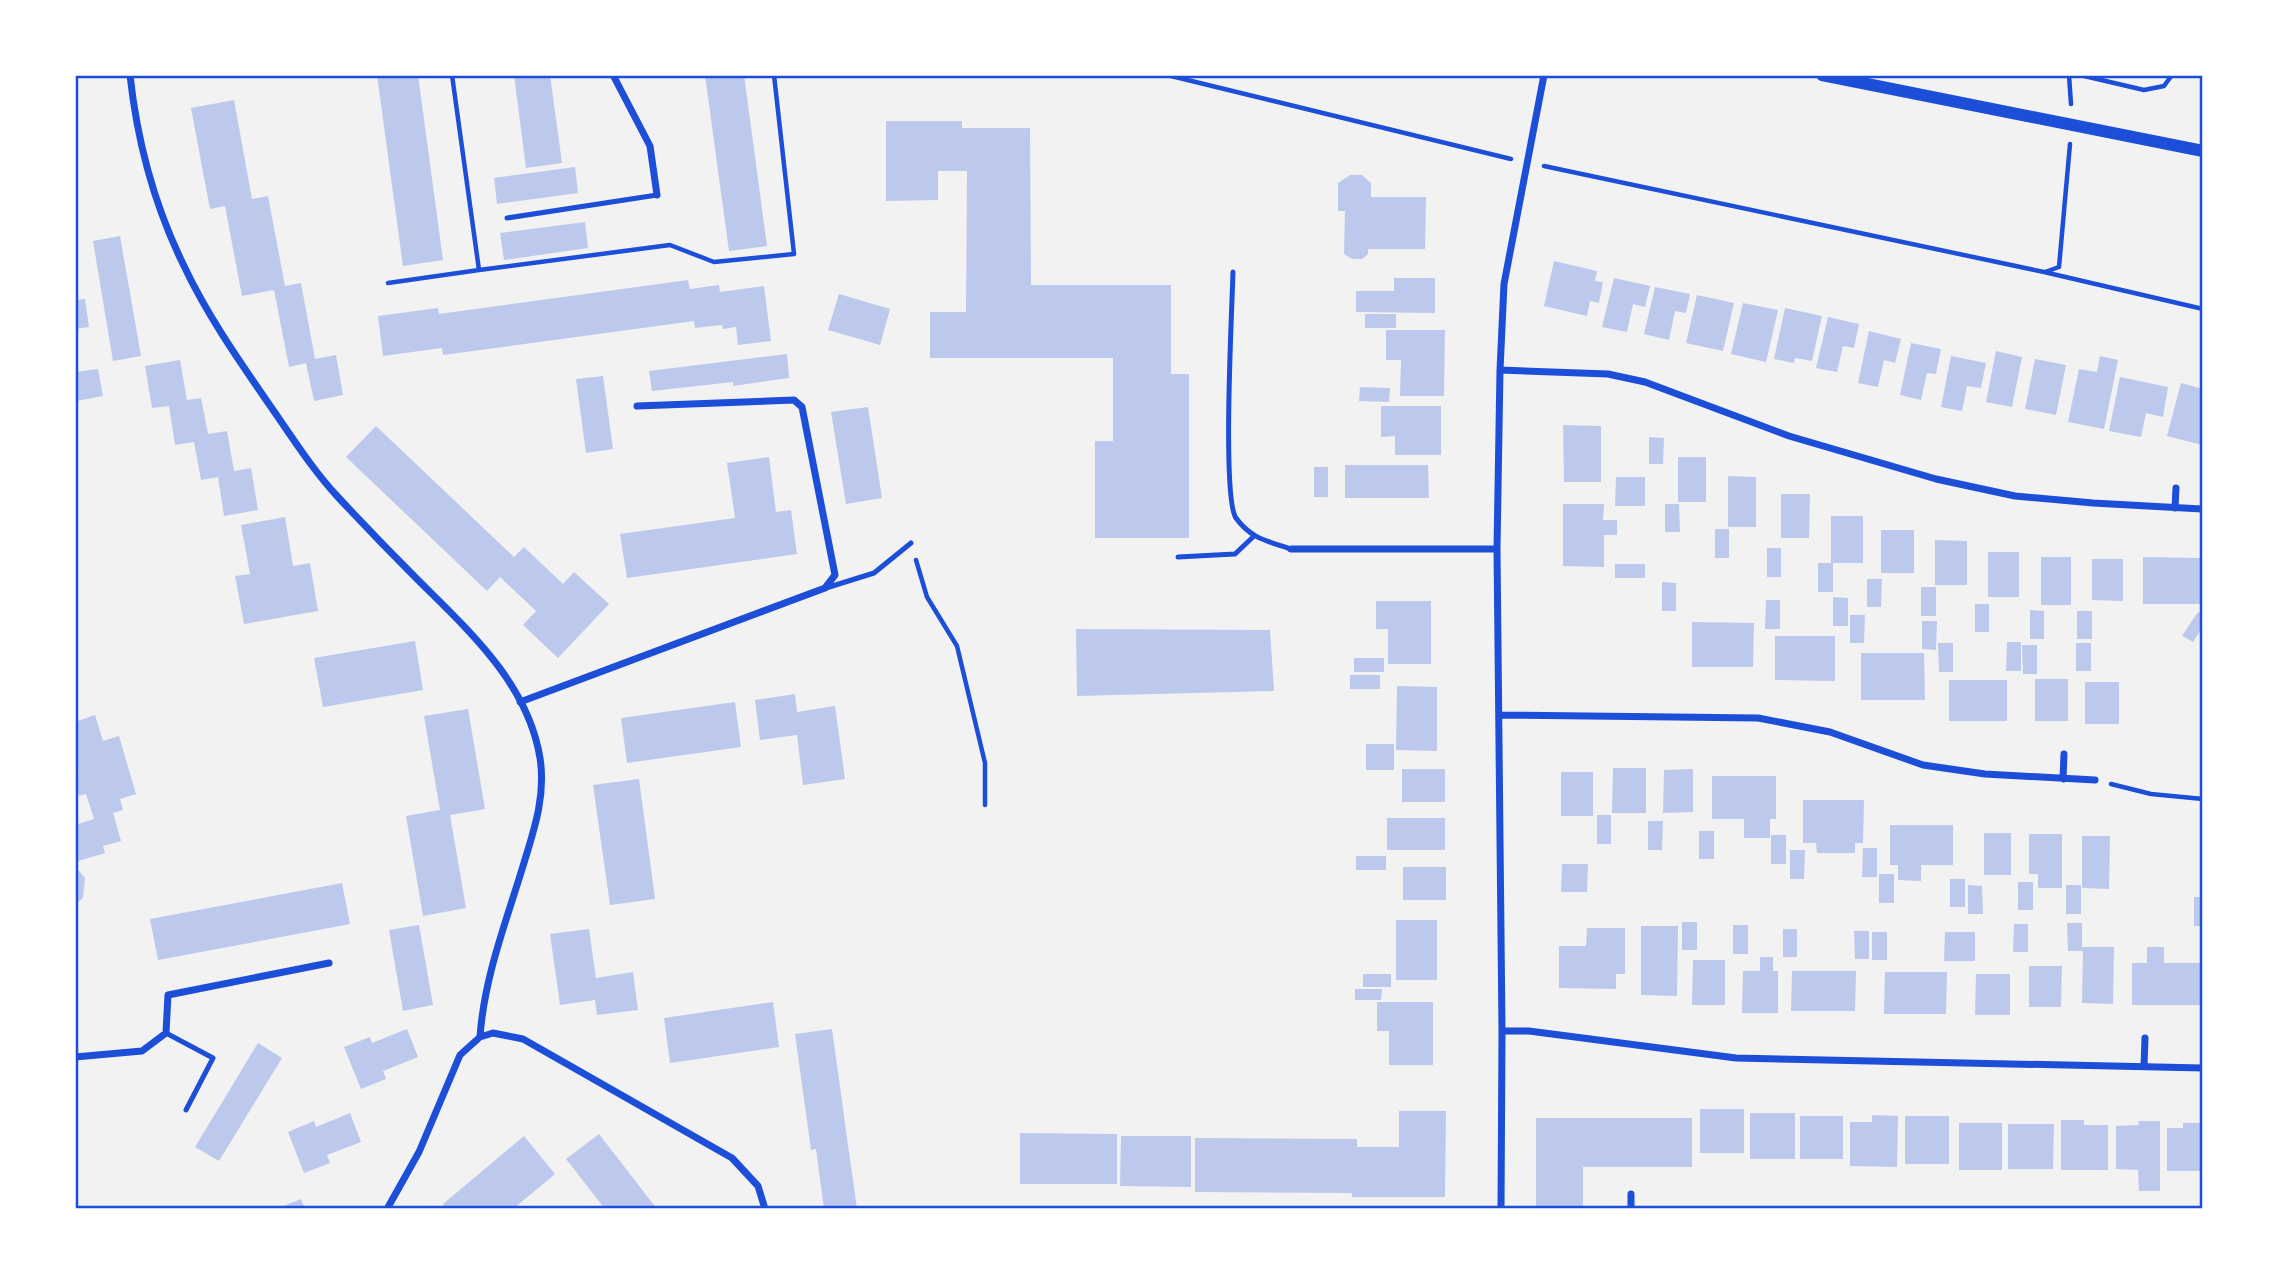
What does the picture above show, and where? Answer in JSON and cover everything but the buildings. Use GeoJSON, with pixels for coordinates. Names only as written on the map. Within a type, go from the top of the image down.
{"type":"FeatureCollection","features":[{"type":"Feature","properties":{"kind":"street"},"geometry":{"type":"LineString","coordinates":[[130,75],[144,150],[169,232],[184,267],[236,355],[334,493],[486,648],[520,702],[540,755],[542,789],[536,822],[489,978],[481,1012],[480,1037]]}},
{"type":"Feature","properties":{"kind":"street"},"geometry":{"type":"LineString","coordinates":[[613,75],[650,146],[657,195]]}},
{"type":"Feature","properties":{"kind":"street"},"geometry":{"type":"LineString","coordinates":[[1501,1209],[1497,549],[1500,370],[1504,284],[1544,75]]}},
{"type":"Feature","properties":{"kind":"street"},"geometry":{"type":"LineString","coordinates":[[1822,75],[2203,151]]}},
{"type":"Feature","properties":{"kind":"street"},"geometry":{"type":"LineString","coordinates":[[1500,370],[1608,374],[1645,382],[1789,436],[1936,479],[2015,496],[2203,509]]}},
{"type":"Feature","properties":{"kind":"street"},"geometry":{"type":"LineString","coordinates":[[520,702],[825,588],[835,575],[802,407],[794,400],[637,406]]}},
{"type":"Feature","properties":{"kind":"street"},"geometry":{"type":"LineString","coordinates":[[2175,508],[2176,488]]}},
{"type":"Feature","properties":{"kind":"street"},"geometry":{"type":"LineString","coordinates":[[1291,548],[1497,549]]}},
{"type":"Feature","properties":{"kind":"street"},"geometry":{"type":"LineString","coordinates":[[1500,715],[1758,718],[1830,732],[1923,765],[1985,774],[2095,780]]}},
{"type":"Feature","properties":{"kind":"street"},"geometry":{"type":"LineString","coordinates":[[2063,779],[2064,754]]}},
{"type":"Feature","properties":{"kind":"street"},"geometry":{"type":"LineString","coordinates":[[75,1057],[142,1051],[166,1033],[168,995],[329,963]]}},
{"type":"Feature","properties":{"kind":"street"},"geometry":{"type":"LineString","coordinates":[[1502,1031],[1529,1031],[1736,1058],[2203,1068]]}},
{"type":"Feature","properties":{"kind":"street"},"geometry":{"type":"LineString","coordinates":[[387,1209],[419,1152],[460,1055],[480,1037],[493,1033],[523,1039],[732,1158],[758,1186],[765,1209]]}},
{"type":"Feature","properties":{"kind":"street"},"geometry":{"type":"LineString","coordinates":[[2144,1066],[2145,1038]]}},
{"type":"Feature","properties":{"kind":"street"},"geometry":{"type":"LineString","coordinates":[[1631,1194],[1631,1209]]}},
{"type":"Feature","properties":{"kind":"lane"},"geometry":{"type":"LineString","coordinates":[[507,218],[657,195]]}},
{"type":"Feature","properties":{"kind":"lane"},"geometry":{"type":"LineString","coordinates":[[1233,272],[1229,480],[1234,516],[1253,537],[1291,548]]}},
{"type":"Feature","properties":{"kind":"lane"},"geometry":{"type":"LineString","coordinates":[[1178,557],[1235,554],[1253,537]]}},
{"type":"Feature","properties":{"kind":"lane"},"geometry":{"type":"LineString","coordinates":[[825,588],[874,573],[911,543]]}},
{"type":"Feature","properties":{"kind":"lane"},"geometry":{"type":"LineString","coordinates":[[166,1033],[213,1058],[186,1110]]}},
{"type":"Feature","properties":{"kind":"path"},"geometry":{"type":"LineString","coordinates":[[1167,75],[1526,162],[2044,272],[2203,309]]}},
{"type":"Feature","properties":{"kind":"path"},"geometry":{"type":"LineString","coordinates":[[2080,75],[2144,90],[2164,86],[2172,75]]}},
{"type":"Feature","properties":{"kind":"path"},"geometry":{"type":"LineString","coordinates":[[2044,272],[2059,267],[2072,126]]}},
{"type":"Feature","properties":{"kind":"path"},"geometry":{"type":"LineString","coordinates":[[388,283],[479,270]]}},
{"type":"Feature","properties":{"kind":"path"},"geometry":{"type":"LineString","coordinates":[[911,543],[927,597],[957,646],[985,763],[985,805]]}},
{"type":"Feature","properties":{"kind":"path"},"geometry":{"type":"LineString","coordinates":[[2095,780],[2151,794],[2203,799]]}}]}
